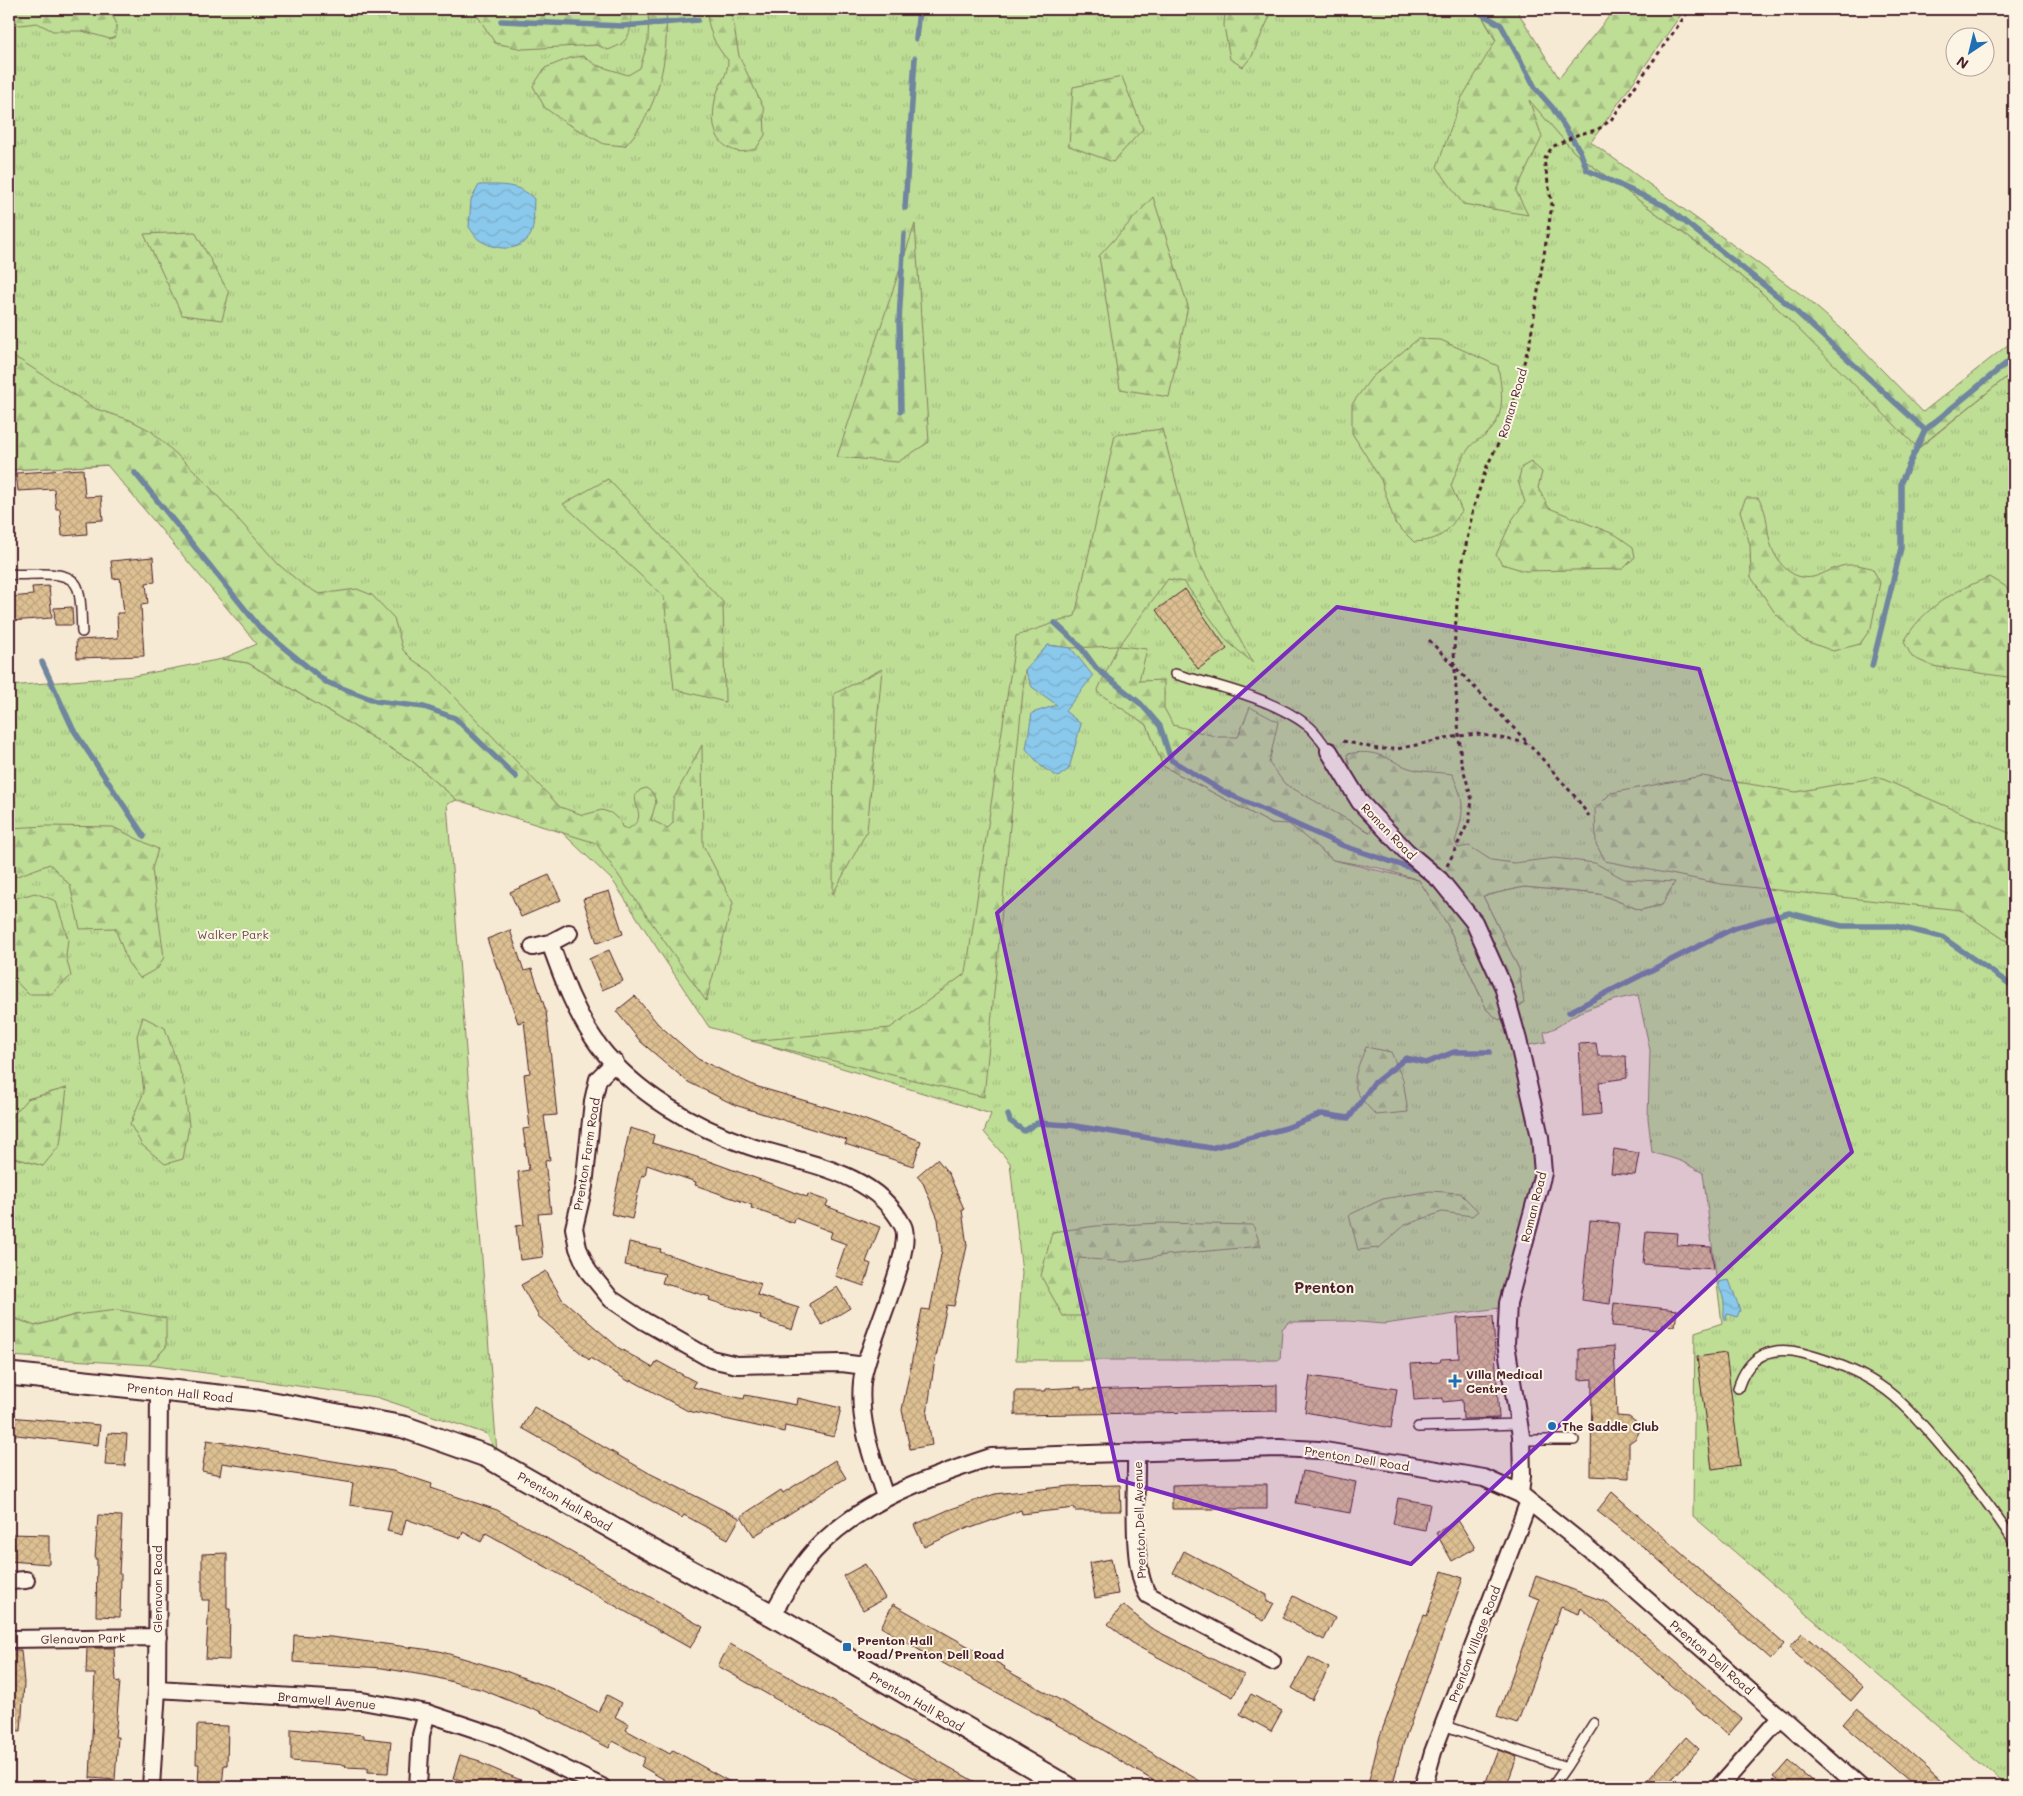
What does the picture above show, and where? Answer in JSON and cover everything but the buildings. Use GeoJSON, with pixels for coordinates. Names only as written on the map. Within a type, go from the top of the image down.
{"type":"FeatureCollection","features":[{"type":"Feature","properties":{"kind":"street","name":"Roman Road"},"geometry":{"type":"LineString","coordinates":[[1329,751],[1360,802],[1407,852],[1440,880],[1474,922],[1503,986],[1518,1040],[1542,1154],[1543,1173],[1508,1303],[1506,1344],[1521,1440],[1524,1497]]}},
{"type":"Feature","properties":{"kind":"street"},"geometry":{"type":"LineString","coordinates":[[533,947],[550,943],[569,933]]}},
{"type":"Feature","properties":{"kind":"street"},"geometry":{"type":"LineString","coordinates":[[550,943],[569,994],[599,1046],[629,1077],[662,1102],[703,1126],[748,1146],[845,1175],[877,1192],[892,1207],[904,1229],[903,1252],[865,1366],[862,1381],[861,1412],[871,1454],[886,1497]]}},
{"type":"Feature","properties":{"kind":"street","name":"Prenton Farm Road"},"geometry":{"type":"LineString","coordinates":[[615,1062],[598,1079],[593,1101],[584,1186],[574,1228],[578,1248],[588,1271],[611,1299],[644,1321],[711,1359],[737,1365],[842,1363],[865,1366]]}},
{"type":"Feature","properties":{"kind":"street","name":"Prenton Hall Road"},"geometry":{"type":"LineString","coordinates":[[9,1374],[256,1400],[404,1427],[486,1456],[642,1545],[772,1615],[1067,1787]]}},
{"type":"Feature","properties":{"kind":"street","name":"Glenavon Road"},"geometry":{"type":"LineString","coordinates":[[151,1787],[157,1690],[159,1390]]}},
{"type":"Feature","properties":{"kind":"street","name":"Prenton Dell Road"},"geometry":{"type":"LineString","coordinates":[[772,1615],[790,1584],[813,1552],[839,1528],[886,1497],[946,1472],[991,1457],[1279,1448],[1318,1450],[1484,1478],[1524,1497],[1590,1550],[1860,1787]]}},
{"type":"Feature","properties":{"kind":"street","name":"Prenton Dell Avenue"},"geometry":{"type":"LineString","coordinates":[[1136,1452],[1138,1556],[1142,1585],[1148,1595],[1272,1661]]}},
{"type":"Feature","properties":{"kind":"street","name":"Prenton Village Road"},"geometry":{"type":"LineString","coordinates":[[1423,1787],[1443,1725],[1524,1497]]}},
{"type":"Feature","properties":{"kind":"street"},"geometry":{"type":"LineString","coordinates":[[9,1581],[26,1580]]}},
{"type":"Feature","properties":{"kind":"street","name":"Glenavon Park"},"geometry":{"type":"LineString","coordinates":[[9,1639],[158,1637]]}},
{"type":"Feature","properties":{"kind":"street","name":"Bramwell Avenue"},"geometry":{"type":"LineString","coordinates":[[157,1690],[362,1701],[427,1714],[499,1737],[602,1787]]}},
{"type":"Feature","properties":{"kind":"street"},"geometry":{"type":"LineString","coordinates":[[418,1787],[421,1734],[427,1714]]}},
{"type":"Feature","properties":{"kind":"street"},"geometry":{"type":"LineString","coordinates":[[1718,1787],[1781,1717]]}},
{"type":"Feature","properties":{"kind":"lane"},"geometry":{"type":"LineString","coordinates":[[9,574],[62,575],[72,579],[78,588],[82,632]]}},
{"type":"Feature","properties":{"kind":"lane"},"geometry":{"type":"LineString","coordinates":[[1175,674],[1215,685],[1284,710],[1309,726],[1329,751]]}},
{"type":"Feature","properties":{"kind":"lane"},"geometry":{"type":"LineString","coordinates":[[1738,1388],[1741,1378],[1754,1362],[1769,1351],[1781,1349],[1836,1363],[1860,1374],[1901,1402],[1921,1422],[1967,1478],[2014,1542]]}},
{"type":"Feature","properties":{"kind":"lane"},"geometry":{"type":"LineString","coordinates":[[1418,1427],[1519,1424]]}},
{"type":"Feature","properties":{"kind":"lane"},"geometry":{"type":"LineString","coordinates":[[1521,1440],[1574,1440]]}},
{"type":"Feature","properties":{"kind":"lane"},"geometry":{"type":"LineString","coordinates":[[1552,1787],[1594,1723]]}},
{"type":"Feature","properties":{"kind":"lane"},"geometry":{"type":"LineString","coordinates":[[1443,1725],[1566,1767]]}},
{"type":"Feature","properties":{"kind":"path","name":"Roman Road"},"geometry":{"type":"LineString","coordinates":[[1440,880],[1469,821],[1472,800],[1461,761],[1459,736],[1455,668],[1458,587],[1473,509],[1487,466],[1506,428],[1530,341],[1552,205],[1544,160],[1552,147],[1579,134],[1597,130],[1611,120],[1690,9]]}},
{"type":"Feature","properties":{"kind":"path"},"geometry":{"type":"LineString","coordinates":[[1429,640],[1531,746],[1577,798],[1589,816]]}},
{"type":"Feature","properties":{"kind":"path"},"geometry":{"type":"LineString","coordinates":[[1309,726],[1335,739],[1378,749],[1418,746],[1459,736],[1478,734],[1522,742],[1531,746]]}},
{"type":"Feature","properties":{"kind":"highlighted area"},"geometry":{"type":"Polygon","coordinates":[[[1337,607],[1699,669],[1852,1152],[1411,1564],[1119,1480],[997,913],[1337,607]]]}},
{"type":"Feature","properties":{"kind":"green space"},"geometry":{"type":"Polygon","coordinates":[[[9,9],[1478,9],[1528,98],[1575,153],[1757,288],[1919,448],[2014,371],[2014,1787],[2008,1787],[1693,1516],[1695,1332],[1722,1323],[1703,1173],[1681,1161],[1652,1152],[1648,1118],[1650,1050],[1638,995],[1608,1002],[1578,1013],[1555,1028],[1544,1032],[1546,1042],[1523,1046],[1514,1010],[1519,969],[1483,896],[1524,887],[1600,894],[1640,910],[1662,905],[1671,889],[1457,872],[1372,833],[1098,692],[1147,725],[1163,766],[1270,823],[1289,823],[1333,860],[1419,880],[1447,924],[1487,1010],[1506,1023],[1537,1146],[1538,1169],[1499,1308],[1384,1324],[1348,1321],[1289,1322],[1282,1329],[1280,1360],[1016,1360],[1022,1273],[1010,1163],[984,1132],[991,1114],[709,1027],[613,881],[528,800],[114,465],[9,470],[9,9]]]}},
{"type":"Feature","properties":{"kind":"green space"},"geometry":{"type":"Polygon","coordinates":[[[9,9],[107,10],[116,22],[117,29],[115,37],[110,39],[82,31],[53,31],[37,23],[20,25],[9,21],[9,9]]]}},
{"type":"Feature","properties":{"kind":"green space"},"geometry":{"type":"Polygon","coordinates":[[[473,9],[633,9],[630,30],[626,39],[616,47],[608,50],[597,45],[523,49],[495,43],[473,9]]]}},
{"type":"Feature","properties":{"kind":"green space"},"geometry":{"type":"Polygon","coordinates":[[[649,9],[666,9],[666,46],[663,64],[654,100],[637,132],[625,146],[604,144],[566,123],[545,108],[533,86],[545,68],[570,58],[583,56],[596,65],[628,75],[640,68],[648,41],[649,9]]]}},
{"type":"Feature","properties":{"kind":"green space"},"geometry":{"type":"Polygon","coordinates":[[[706,9],[731,9],[739,56],[764,109],[765,135],[756,149],[736,151],[728,147],[717,136],[714,121],[714,104],[727,70],[728,60],[712,36],[706,9]]]}},
{"type":"Feature","properties":{"kind":"green space"},"geometry":{"type":"Polygon","coordinates":[[[1225,9],[1273,9],[1252,56],[1243,67],[1230,59],[1224,26],[1225,9]]]}},
{"type":"Feature","properties":{"kind":"green space"},"geometry":{"type":"Polygon","coordinates":[[[1478,9],[1516,9],[1559,78],[1615,9],[1685,9],[1591,142],[1806,298],[1844,331],[1923,412],[2014,340],[2014,371],[1918,448],[1757,288],[1575,153],[1529,100],[1542,137],[1516,191],[1528,215],[1463,204],[1437,167],[1461,99],[1496,40],[1478,9]]]}},
{"type":"Feature","properties":{"kind":"green space"},"geometry":{"type":"Polygon","coordinates":[[[1122,77],[1143,129],[1113,162],[1069,146],[1073,87],[1122,77]]]}},
{"type":"Feature","properties":{"kind":"green space"},"geometry":{"type":"Polygon","coordinates":[[[1153,197],[1188,306],[1169,397],[1120,389],[1099,256],[1153,197]]]}},
{"type":"Feature","properties":{"kind":"green space"},"geometry":{"type":"Polygon","coordinates":[[[915,224],[929,442],[898,462],[837,457],[915,224]]]}},
{"type":"Feature","properties":{"kind":"green space"},"geometry":{"type":"Polygon","coordinates":[[[195,232],[229,293],[222,320],[182,315],[144,234],[195,232]]]}},
{"type":"Feature","properties":{"kind":"green space"},"geometry":{"type":"Polygon","coordinates":[[[1418,339],[1441,340],[1498,366],[1501,384],[1501,403],[1500,412],[1493,428],[1467,451],[1461,460],[1451,486],[1462,511],[1452,525],[1442,534],[1431,539],[1414,542],[1395,523],[1381,480],[1352,433],[1352,404],[1372,377],[1418,339]]]}},
{"type":"Feature","properties":{"kind":"green space"},"geometry":{"type":"Polygon","coordinates":[[[9,356],[20,360],[96,409],[130,420],[151,431],[197,473],[279,565],[302,584],[319,594],[357,589],[372,595],[394,618],[403,650],[413,660],[431,672],[560,807],[583,815],[602,810],[611,813],[620,821],[622,827],[628,829],[637,821],[639,814],[635,796],[640,790],[646,788],[653,793],[656,802],[651,820],[668,828],[673,823],[673,800],[702,745],[703,845],[733,903],[706,1001],[596,843],[457,800],[412,761],[248,663],[222,659],[257,644],[107,465],[9,470],[9,356]]]}},
{"type":"Feature","properties":{"kind":"green space"},"geometry":{"type":"Polygon","coordinates":[[[1162,429],[1196,557],[1253,663],[1227,641],[1184,582],[1168,579],[1119,646],[1147,649],[1139,681],[1164,680],[1164,708],[1173,725],[1218,737],[1238,737],[1250,707],[1278,722],[1269,763],[1285,784],[1371,833],[1374,808],[1353,781],[1347,754],[1364,752],[1378,754],[1411,769],[1452,774],[1460,793],[1462,808],[1455,842],[1458,848],[1469,846],[1491,860],[1514,863],[1554,858],[1595,863],[1624,879],[1675,882],[1662,905],[1640,910],[1600,894],[1524,887],[1483,896],[1519,969],[1524,1003],[1499,1020],[1487,1010],[1447,924],[1419,880],[1379,868],[1333,860],[1289,824],[1270,823],[1163,766],[1147,725],[1097,692],[1118,646],[1071,648],[1048,645],[1025,670],[984,1097],[751,1041],[890,1028],[966,973],[1016,636],[1075,616],[1115,435],[1162,429]]]}},
{"type":"Feature","properties":{"kind":"green space"},"geometry":{"type":"Polygon","coordinates":[[[1531,462],[1542,472],[1538,488],[1549,508],[1616,535],[1633,547],[1635,557],[1623,569],[1525,571],[1502,564],[1496,555],[1512,520],[1525,502],[1518,481],[1522,467],[1531,462]]]}},
{"type":"Feature","properties":{"kind":"green space"},"geometry":{"type":"Polygon","coordinates":[[[608,479],[723,602],[725,702],[674,689],[664,597],[563,504],[608,479]]]}},
{"type":"Feature","properties":{"kind":"green space"},"geometry":{"type":"Polygon","coordinates":[[[1746,498],[1758,498],[1762,504],[1772,548],[1782,565],[1793,574],[1806,578],[1813,577],[1844,565],[1872,568],[1880,582],[1871,628],[1860,644],[1833,651],[1803,640],[1775,613],[1751,577],[1750,545],[1740,511],[1746,498]]]}},
{"type":"Feature","properties":{"kind":"green space"},"geometry":{"type":"Polygon","coordinates":[[[1990,577],[2005,586],[2014,597],[2014,678],[1932,666],[1912,657],[1904,642],[1920,619],[1952,594],[1990,577]]]}},
{"type":"Feature","properties":{"kind":"green space","name":"Walker Park"},"geometry":{"type":"Polygon","coordinates":[[[222,659],[248,663],[412,761],[457,800],[447,804],[497,1453],[487,1434],[376,1397],[149,1365],[166,1347],[165,1318],[75,1315],[34,1326],[9,1316],[9,1160],[12,1157],[43,1166],[67,1088],[28,1099],[9,1120],[9,686],[134,676],[222,659]]]}},
{"type":"Feature","properties":{"kind":"green space"},"geometry":{"type":"Polygon","coordinates":[[[882,669],[867,831],[833,894],[834,694],[882,669]]]}},
{"type":"Feature","properties":{"kind":"green space"},"geometry":{"type":"Polygon","coordinates":[[[1702,776],[1796,792],[1878,777],[2014,835],[2014,946],[1960,910],[1721,884],[1605,861],[1596,844],[1595,809],[1611,793],[1702,776]]]}},
{"type":"Feature","properties":{"kind":"green space"},"geometry":{"type":"Polygon","coordinates":[[[46,826],[113,827],[158,849],[152,869],[164,957],[158,968],[140,978],[128,963],[115,928],[80,929],[70,885],[50,864],[9,879],[9,828],[46,826]]]}},
{"type":"Feature","properties":{"kind":"green space"},"geometry":{"type":"Polygon","coordinates":[[[35,893],[56,901],[68,939],[66,956],[71,976],[51,994],[28,994],[9,974],[9,900],[35,893]]]}},
{"type":"Feature","properties":{"kind":"green space"},"geometry":{"type":"Polygon","coordinates":[[[143,1017],[165,1028],[184,1083],[189,1126],[183,1159],[165,1164],[142,1145],[130,1124],[144,1092],[137,1036],[143,1017]]]}},
{"type":"Feature","properties":{"kind":"green space"},"geometry":{"type":"Polygon","coordinates":[[[1366,1047],[1391,1052],[1403,1080],[1408,1112],[1376,1115],[1361,1097],[1355,1084],[1355,1077],[1366,1047]]]}},
{"type":"Feature","properties":{"kind":"green space"},"geometry":{"type":"Polygon","coordinates":[[[67,1088],[60,1145],[43,1166],[12,1157],[9,1160],[9,1120],[27,1099],[67,1088]]]}},
{"type":"Feature","properties":{"kind":"green space"},"geometry":{"type":"Polygon","coordinates":[[[1430,1191],[1460,1193],[1478,1211],[1472,1216],[1442,1212],[1405,1225],[1379,1248],[1358,1250],[1349,1215],[1383,1199],[1430,1191]]]}},
{"type":"Feature","properties":{"kind":"green space"},"geometry":{"type":"Polygon","coordinates":[[[1161,1223],[1253,1225],[1261,1246],[1166,1255],[1124,1262],[1079,1258],[1075,1274],[1087,1316],[1063,1316],[1041,1276],[1052,1232],[1096,1226],[1161,1223]]]}},
{"type":"Feature","properties":{"kind":"green space"},"geometry":{"type":"Polygon","coordinates":[[[118,1310],[166,1318],[166,1347],[149,1365],[9,1356],[9,1316],[35,1326],[75,1315],[118,1310]]]}},
{"type":"Feature","properties":{"kind":"water"},"geometry":{"type":"Polygon","coordinates":[[[479,185],[509,186],[522,190],[534,199],[531,234],[521,245],[506,248],[491,246],[477,238],[469,227],[471,200],[479,185]]]}},
{"type":"Feature","properties":{"kind":"water"},"geometry":{"type":"Polygon","coordinates":[[[1048,645],[1071,648],[1093,676],[1065,711],[1081,724],[1069,769],[1058,777],[1042,767],[1026,749],[1032,713],[1057,705],[1032,687],[1025,670],[1048,645]]]}},
{"type":"Feature","properties":{"kind":"water"},"geometry":{"type":"Polygon","coordinates":[[[1729,1280],[1740,1310],[1737,1317],[1727,1314],[1726,1321],[1724,1301],[1718,1282],[1729,1280]]]}},
{"type":"Feature","properties":{"kind":"waterway"},"geometry":{"type":"LineString","coordinates":[[916,39],[919,9]]}},
{"type":"Feature","properties":{"kind":"waterway"},"geometry":{"type":"LineString","coordinates":[[1478,9],[1480,13],[1501,25],[1536,89],[1552,107],[1580,151],[1587,170],[1665,206],[1790,306],[1925,430]]}},
{"type":"Feature","properties":{"kind":"waterway"},"geometry":{"type":"LineString","coordinates":[[501,21],[623,26],[698,20]]}},
{"type":"Feature","properties":{"kind":"waterway"},"geometry":{"type":"LineString","coordinates":[[905,208],[915,58]]}},
{"type":"Feature","properties":{"kind":"waterway"},"geometry":{"type":"LineString","coordinates":[[901,411],[899,322],[904,234]]}},
{"type":"Feature","properties":{"kind":"waterway"},"geometry":{"type":"LineString","coordinates":[[1872,666],[1901,548],[1901,482],[1925,430],[2014,357]]}},
{"type":"Feature","properties":{"kind":"waterway"},"geometry":{"type":"LineString","coordinates":[[135,473],[261,629],[326,682],[376,701],[424,707],[455,718],[516,777]]}},
{"type":"Feature","properties":{"kind":"waterway"},"geometry":{"type":"LineString","coordinates":[[1055,623],[1079,645],[1096,668],[1141,704],[1160,726],[1171,760],[1224,792],[1344,846],[1419,871]]}},
{"type":"Feature","properties":{"kind":"waterway"},"geometry":{"type":"LineString","coordinates":[[42,662],[73,729],[144,836]]}},
{"type":"Feature","properties":{"kind":"waterway"},"geometry":{"type":"LineString","coordinates":[[1569,1012],[1734,928],[1789,913],[1842,926],[1895,926],[1942,937],[2014,987]]}},
{"type":"Feature","properties":{"kind":"waterway"},"geometry":{"type":"LineString","coordinates":[[1008,1115],[1010,1121],[1024,1131],[1037,1123],[1069,1125],[1211,1148],[1286,1128],[1322,1114],[1349,1118],[1373,1084],[1406,1058],[1426,1063],[1454,1052],[1490,1052]]}},
{"type":"Feature","properties":{"kind":"place","name":"Villa Medical Centre"},"geometry":{"type":"Point","coordinates":[1455,1381]}},
{"type":"Feature","properties":{"kind":"place","name":"The Saddle Club"},"geometry":{"type":"Point","coordinates":[1552,1426]}},
{"type":"Feature","properties":{"kind":"place","name":"Prenton Hall Road/Prenton Dell Road"},"geometry":{"type":"Point","coordinates":[847,1647]}},
{"type":"Feature","properties":{"kind":"district","name":"Prenton"},"geometry":{"type":"Point","coordinates":[1324,1287]}}]}
